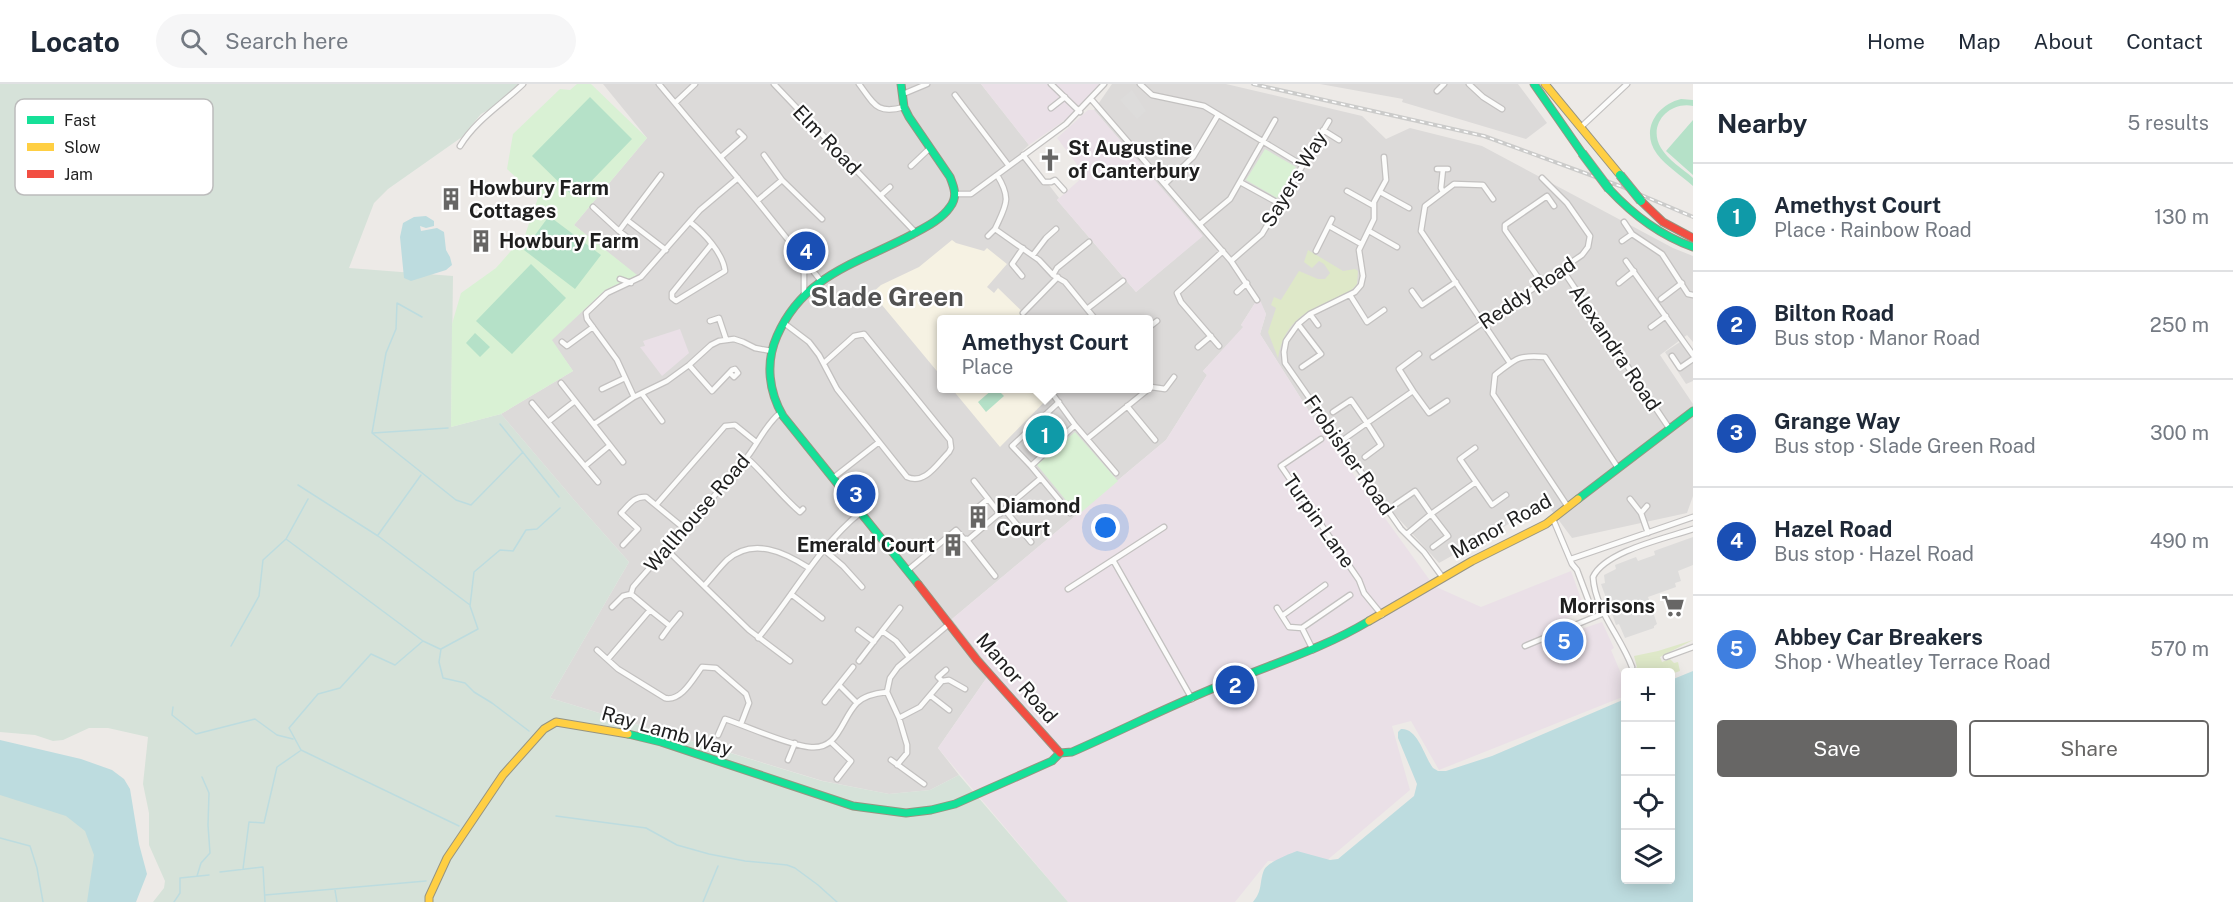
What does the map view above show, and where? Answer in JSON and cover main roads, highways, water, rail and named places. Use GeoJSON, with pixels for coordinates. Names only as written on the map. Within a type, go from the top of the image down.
{"type":"FeatureCollection","features":[{"type":"Feature","properties":{"kind":"water"},"geometry":{"type":"Polygon","coordinates":[[[426,216],[434,221],[434,226],[426,228],[420,226],[421,231],[437,228],[444,232],[446,250],[452,265],[446,270],[411,281],[404,278],[400,237],[403,223],[414,217],[426,216]]]}},
{"type":"Feature","properties":{"kind":"water"},"geometry":{"type":"Polygon","coordinates":[[[1693,671],[1693,902],[1253,902],[1260,890],[1264,870],[1270,864],[1297,851],[1330,860],[1338,859],[1414,796],[1417,784],[1398,738],[1398,732],[1401,729],[1412,733],[1433,768],[1446,771],[1492,756],[1621,701],[1621,884],[1675,884],[1675,678],[1693,671]]]}},
{"type":"Feature","properties":{"kind":"water"},"geometry":{"type":"Polygon","coordinates":[[[0,740],[81,759],[112,770],[124,779],[130,789],[139,844],[147,874],[136,902],[87,902],[94,855],[85,831],[66,816],[0,795],[0,740]]]}},
{"type":"Feature","properties":{"kind":"waterway"},"geometry":{"type":"LineString","coordinates":[[422,317],[397,303],[396,329],[386,353],[372,433],[456,500],[471,505],[523,452]]}},
{"type":"Feature","properties":{"kind":"waterway"},"geometry":{"type":"LineString","coordinates":[[500,424],[559,497]]}},
{"type":"Feature","properties":{"kind":"waterway"},"geometry":{"type":"LineString","coordinates":[[373,433],[448,428]]}},
{"type":"Feature","properties":{"kind":"waterway"},"geometry":{"type":"LineString","coordinates":[[378,535],[421,475]]}},
{"type":"Feature","properties":{"kind":"waterway"},"geometry":{"type":"LineString","coordinates":[[298,485],[378,536],[470,605]]}},
{"type":"Feature","properties":{"kind":"waterway"},"geometry":{"type":"LineString","coordinates":[[231,646],[259,596],[263,560],[286,539],[308,499]]}},
{"type":"Feature","properties":{"kind":"waterway"},"geometry":{"type":"LineString","coordinates":[[529,731],[465,683],[443,678],[439,662],[441,649],[478,629],[470,606],[474,572],[500,550],[513,551],[526,530],[537,529],[560,508]]}},
{"type":"Feature","properties":{"kind":"waterway"},"geometry":{"type":"LineString","coordinates":[[286,539],[423,641],[440,649]]}},
{"type":"Feature","properties":{"kind":"waterway"},"geometry":{"type":"LineString","coordinates":[[423,641],[395,665],[371,654],[340,688],[318,694],[289,728],[301,750],[459,826]]}},
{"type":"Feature","properties":{"kind":"waterway"},"geometry":{"type":"LineString","coordinates":[[173,707],[172,715],[196,734],[255,719],[277,735],[293,739]]}},
{"type":"Feature","properties":{"kind":"waterway"},"geometry":{"type":"LineString","coordinates":[[243,869],[249,822],[264,823],[277,767],[300,751]]}},
{"type":"Feature","properties":{"kind":"waterway"},"geometry":{"type":"LineString","coordinates":[[197,876],[201,863],[210,853],[209,793],[202,777]]}},
{"type":"Feature","properties":{"kind":"waterway"},"geometry":{"type":"LineString","coordinates":[[556,816],[646,828],[677,845],[709,854],[745,861],[787,865],[795,868],[818,885],[837,902]]}},
{"type":"Feature","properties":{"kind":"waterway"},"geometry":{"type":"LineString","coordinates":[[0,838],[30,846],[37,868],[43,902]]}},
{"type":"Feature","properties":{"kind":"waterway"},"geometry":{"type":"LineString","coordinates":[[703,902],[718,866]]}},
{"type":"Feature","properties":{"kind":"waterway"},"geometry":{"type":"LineString","coordinates":[[220,872],[263,867],[265,902]]}},
{"type":"Feature","properties":{"kind":"waterway"},"geometry":{"type":"LineString","coordinates":[[174,902],[180,893],[180,878],[209,875]]}},
{"type":"Feature","properties":{"kind":"waterway"},"geometry":{"type":"LineString","coordinates":[[265,895],[426,881]]}},
{"type":"Feature","properties":{"kind":"waterway"},"geometry":{"type":"LineString","coordinates":[[335,890],[337,902]]}},
{"type":"Feature","properties":{"kind":"railway"},"geometry":{"type":"LineString","coordinates":[[1253,84],[1484,136],[1620,186],[1693,217]]}},
{"type":"Feature","properties":{"kind":"place","name":"St Augustine of Canterbury"},"geometry":{"type":"Point","coordinates":[1050,160]}},
{"type":"Feature","properties":{"kind":"place","name":"Howbury Farm Cottages"},"geometry":{"type":"Point","coordinates":[451,199]}},
{"type":"Feature","properties":{"kind":"place","name":"Howbury Farm"},"geometry":{"type":"Point","coordinates":[481,241]}},
{"type":"Feature","properties":{"kind":"place","name":"Hazel Road"},"geometry":{"type":"Point","coordinates":[806,251]}},
{"type":"Feature","properties":{"kind":"place","name":"Amethyst Court"},"geometry":{"type":"Point","coordinates":[1045,435]}},
{"type":"Feature","properties":{"kind":"place","name":"Grange Way"},"geometry":{"type":"Point","coordinates":[856,494]}},
{"type":"Feature","properties":{"kind":"place","name":"Diamond Court"},"geometry":{"type":"Point","coordinates":[978,517]}},
{"type":"Feature","properties":{"kind":"place","name":"Emerald Court"},"geometry":{"type":"Point","coordinates":[953,545]}},
{"type":"Feature","properties":{"kind":"place","name":"Morrisons"},"geometry":{"type":"Point","coordinates":[1673,606]}},
{"type":"Feature","properties":{"kind":"place","name":"Abbey Car Breakers"},"geometry":{"type":"Point","coordinates":[1564,641]}},
{"type":"Feature","properties":{"kind":"place","name":"Bilton Road"},"geometry":{"type":"Point","coordinates":[1235,685]}},
{"type":"Feature","properties":{"kind":"district","name":"Slade Green"},"geometry":{"type":"Point","coordinates":[887,296]}}]}
